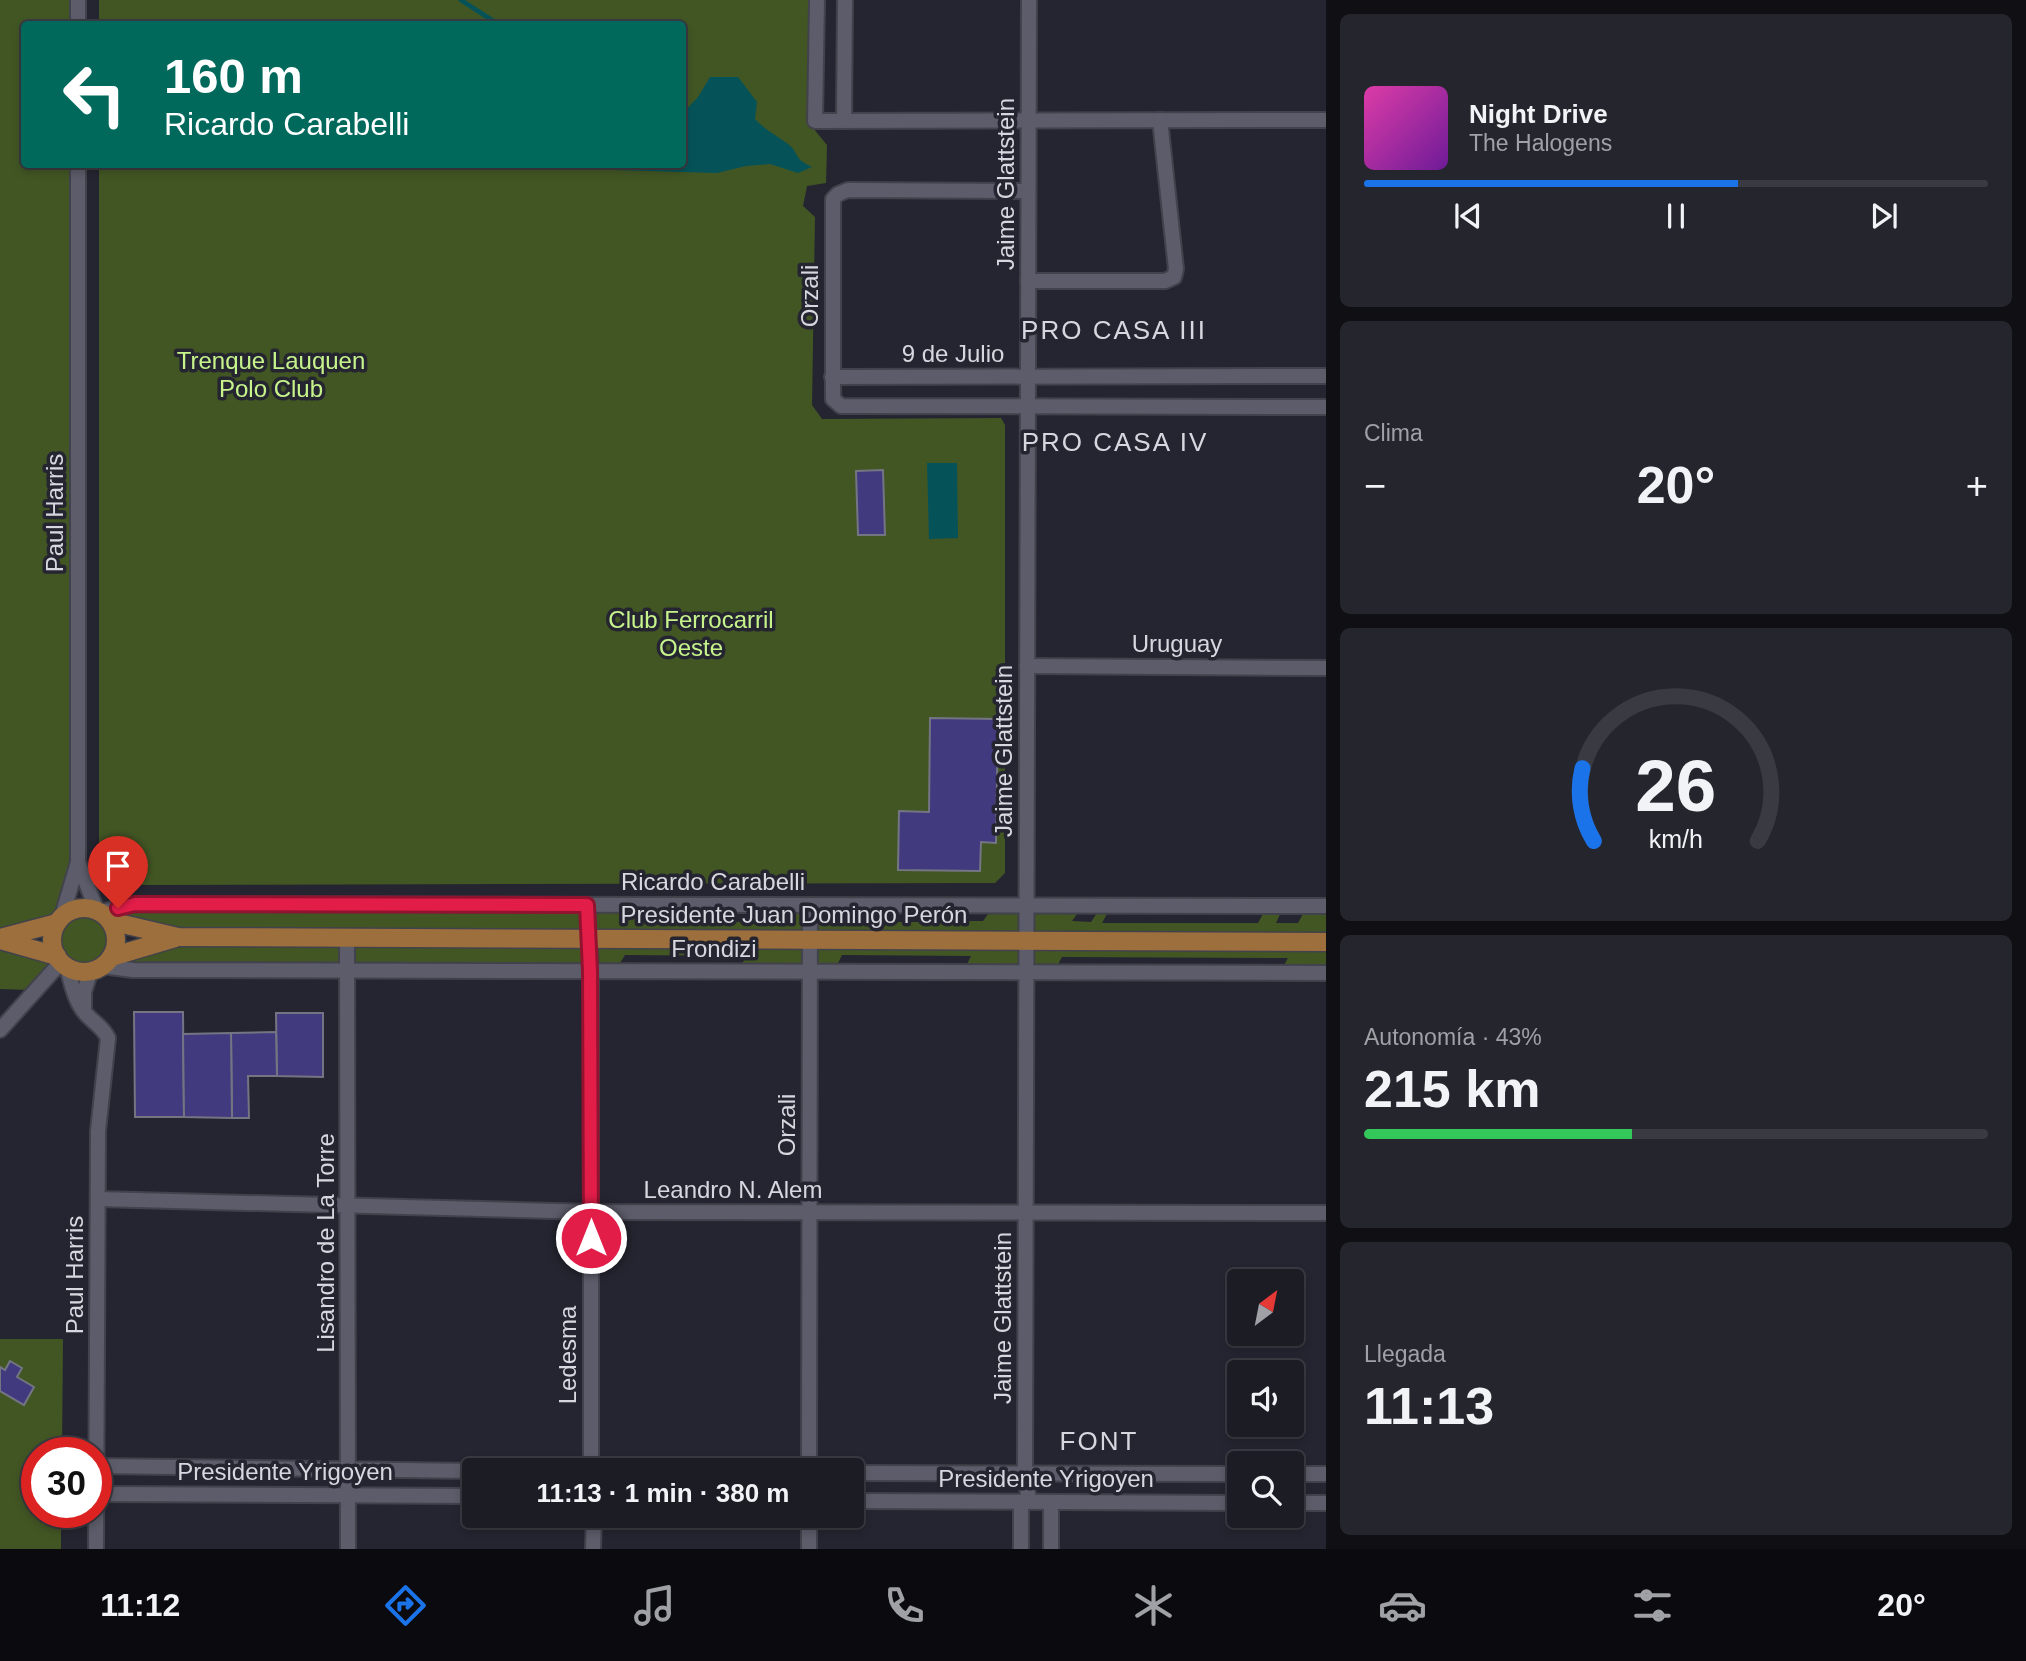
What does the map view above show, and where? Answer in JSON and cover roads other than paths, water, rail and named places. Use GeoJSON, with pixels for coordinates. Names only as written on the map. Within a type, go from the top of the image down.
{"type":"FeatureCollection","features":[{"type":"Feature","properties":{"kind":"main road"},"geometry":{"type":"LineString","coordinates":[[79,908],[102,915],[116,939],[101,964],[83,971],[0,939],[59,919],[79,908]]}},
{"type":"Feature","properties":{"kind":"main road","name":"Presidente Juan Domingo Perón"},"geometry":{"type":"LineString","coordinates":[[102,915],[178,937],[1326,942]]}},
{"type":"Feature","properties":{"kind":"main road"},"geometry":{"type":"LineString","coordinates":[[59,919],[52,939],[62,962]]}},
{"type":"Feature","properties":{"kind":"main road","name":"Presidente Juan Domingo Perón"},"geometry":{"type":"LineString","coordinates":[[101,964],[178,937]]}},
{"type":"Feature","properties":{"kind":"street"},"geometry":{"type":"LineString","coordinates":[[78,0],[78,21]]}},
{"type":"Feature","properties":{"kind":"street"},"geometry":{"type":"LineString","coordinates":[[817,0],[816,121],[1326,120]]}},
{"type":"Feature","properties":{"kind":"street"},"geometry":{"type":"LineString","coordinates":[[844,121],[845,0]]}},
{"type":"Feature","properties":{"kind":"street","name":"Jaime Glattstein"},"geometry":{"type":"LineString","coordinates":[[1021,1549],[1025,1502],[1029,0]]}},
{"type":"Feature","properties":{"kind":"street"},"geometry":{"type":"LineString","coordinates":[[1028,281],[1165,281],[1174,277],[1176,269],[1160,120]]}},
{"type":"Feature","properties":{"kind":"street","name":"Paul Harris"},"geometry":{"type":"LineString","coordinates":[[59,919],[78,862],[78,168]]}},
{"type":"Feature","properties":{"kind":"street","name":"Orzali"},"geometry":{"type":"LineString","coordinates":[[1028,191],[848,190],[838,194],[833,200],[832,377],[832,399],[841,406],[1028,407]]}},
{"type":"Feature","properties":{"kind":"street","name":"9 de Julio"},"geometry":{"type":"LineString","coordinates":[[832,377],[1326,376]]}},
{"type":"Feature","properties":{"kind":"street"},"geometry":{"type":"LineString","coordinates":[[1028,407],[1326,407]]}},
{"type":"Feature","properties":{"kind":"street","name":"Uruguay"},"geometry":{"type":"LineString","coordinates":[[1027,666],[1326,668]]}},
{"type":"Feature","properties":{"kind":"street","name":"Paul Harris"},"geometry":{"type":"LineString","coordinates":[[78,862],[102,915]]}},
{"type":"Feature","properties":{"kind":"street","name":"Ricardo Carabelli"},"geometry":{"type":"LineString","coordinates":[[102,915],[135,904],[1326,906]]}},
{"type":"Feature","properties":{"kind":"street","name":"Ledesma"},"geometry":{"type":"LineString","coordinates":[[587,905],[590,971],[591,1458]]}},
{"type":"Feature","properties":{"kind":"street","name":"Orzali"},"geometry":{"type":"LineString","coordinates":[[809,1458],[810,905]]}},
{"type":"Feature","properties":{"kind":"street","name":"Lisandro de La Torre"},"geometry":{"type":"LineString","coordinates":[[347,938],[348,1549]]}},
{"type":"Feature","properties":{"kind":"street"},"geometry":{"type":"LineString","coordinates":[[0,1030],[62,962]]}},
{"type":"Feature","properties":{"kind":"street","name":"Paul Harris"},"geometry":{"type":"LineString","coordinates":[[62,962],[84,1012],[105,1030],[108,1038],[97,1131],[97,1437]]}},
{"type":"Feature","properties":{"kind":"street"},"geometry":{"type":"LineString","coordinates":[[84,1012],[84,992],[101,964]]}},
{"type":"Feature","properties":{"kind":"street","name":"Frondizi"},"geometry":{"type":"LineString","coordinates":[[101,964],[133,970],[1326,973]]}},
{"type":"Feature","properties":{"kind":"street","name":"Leandro N. Alem"},"geometry":{"type":"LineString","coordinates":[[99,1199],[591,1212],[1326,1213]]}},
{"type":"Feature","properties":{"kind":"street","name":"Presidente Yrigoyen"},"geometry":{"type":"LineString","coordinates":[[112,1466],[462,1471]]}},
{"type":"Feature","properties":{"kind":"street","name":"Presidente Yrigoyen"},"geometry":{"type":"LineString","coordinates":[[864,1472],[1227,1474]]}},
{"type":"Feature","properties":{"kind":"street"},"geometry":{"type":"LineString","coordinates":[[1304,1474],[1326,1474]]}},
{"type":"Feature","properties":{"kind":"street","name":"Presidente Yrigoyen"},"geometry":{"type":"LineString","coordinates":[[112,1494],[462,1496]]}},
{"type":"Feature","properties":{"kind":"street","name":"Presidente Yrigoyen"},"geometry":{"type":"LineString","coordinates":[[864,1501],[1227,1503]]}},
{"type":"Feature","properties":{"kind":"street"},"geometry":{"type":"LineString","coordinates":[[1051,1502],[1051,1549]]}},
{"type":"Feature","properties":{"kind":"street"},"geometry":{"type":"LineString","coordinates":[[1304,1503],[1326,1503]]}},
{"type":"Feature","properties":{"kind":"street","name":"Paul Harris"},"geometry":{"type":"LineString","coordinates":[[96,1528],[96,1549]]}},
{"type":"Feature","properties":{"kind":"street"},"geometry":{"type":"LineString","coordinates":[[593,1549],[594,1528]]}},
{"type":"Feature","properties":{"kind":"street"},"geometry":{"type":"LineString","coordinates":[[809,1528],[809,1549]]}},
{"type":"Feature","properties":{"kind":"waterway"},"geometry":{"type":"LineString","coordinates":[[461,0],[493,21]]}},
{"type":"Feature","properties":{"kind":"district","name":"PRO CASA III"},"geometry":{"type":"Point","coordinates":[1114,330]}},
{"type":"Feature","properties":{"kind":"district","name":"PRO CASA IV"},"geometry":{"type":"Point","coordinates":[1115,442]}},
{"type":"Feature","properties":{"kind":"district","name":"FONT"},"geometry":{"type":"Point","coordinates":[1099,1441]}},
{"type":"Feature","properties":{"kind":"park label","name":"Trenque Lauquen Polo Club"},"geometry":{"type":"Point","coordinates":[271,375]}},
{"type":"Feature","properties":{"kind":"park label","name":"Club Ferrocarril Oeste"},"geometry":{"type":"Point","coordinates":[691,634]}}]}
